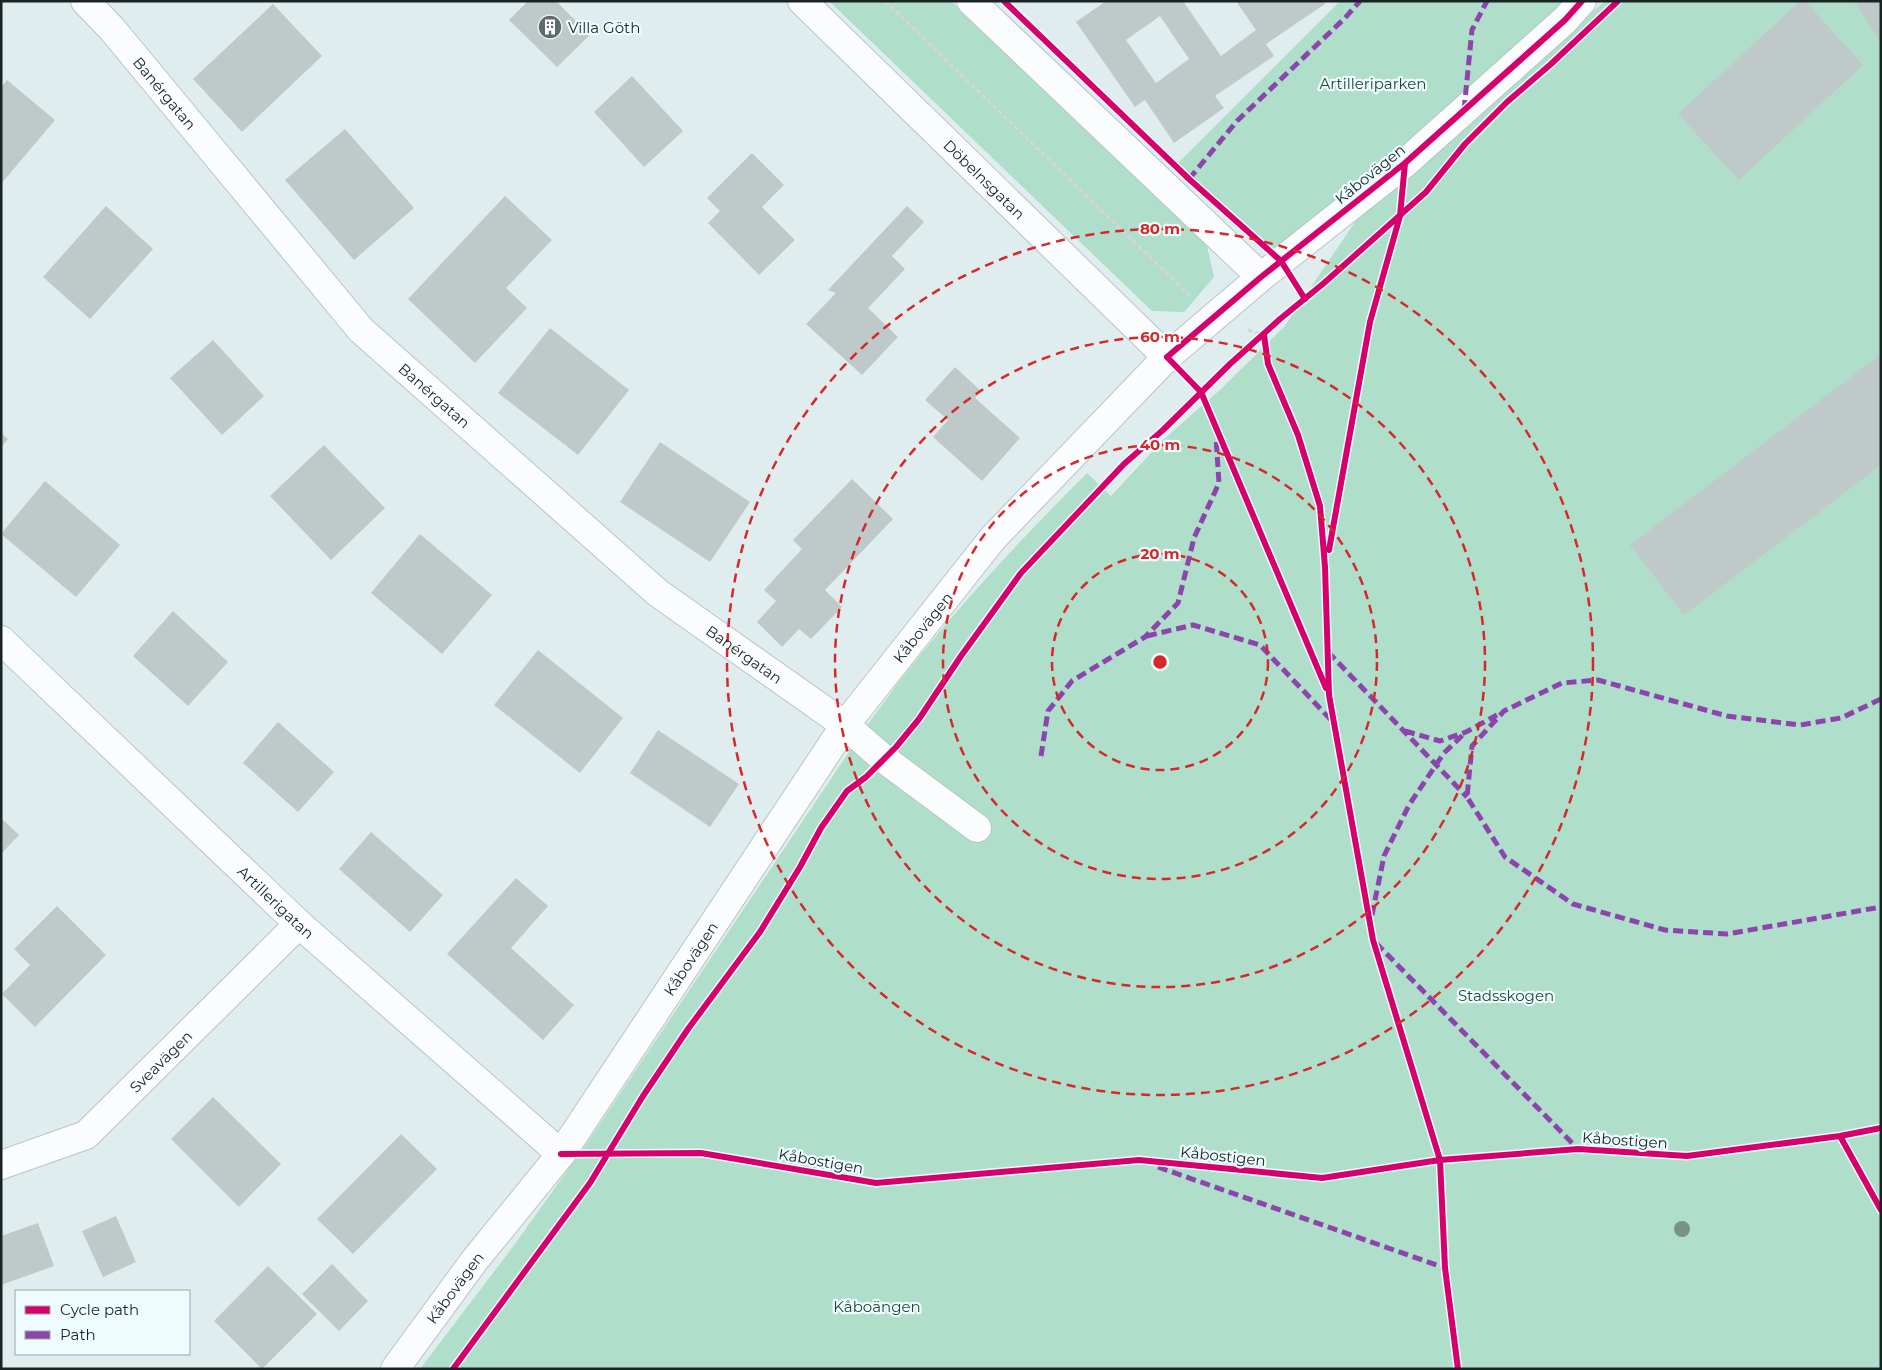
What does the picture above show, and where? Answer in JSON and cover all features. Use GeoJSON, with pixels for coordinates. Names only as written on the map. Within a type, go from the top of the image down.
{"type":"FeatureCollection","features":[{"type":"Feature","properties":{"kind":"street","name":"Banérgatan"},"geometry":{"type":"LineString","coordinates":[[85,1],[112,30],[361,330],[658,593],[845,725],[884,758],[977,828]]}},
{"type":"Feature","properties":{"kind":"street","name":"Döbelnsgatan"},"geometry":{"type":"LineString","coordinates":[[802,1],[1167,357]]}},
{"type":"Feature","properties":{"kind":"street","name":"Kåbovägen"},"geometry":{"type":"LineString","coordinates":[[395,1369],[474,1261],[562,1154],[845,725],[994,538],[1167,357],[1261,277],[1405,163],[1565,20],[1582,1]]}},
{"type":"Feature","properties":{"kind":"street"},"geometry":{"type":"LineString","coordinates":[[985,6],[1261,277]]}},
{"type":"Feature","properties":{"kind":"street","name":"Artillerigatan"},"geometry":{"type":"LineString","coordinates":[[1,640],[300,924],[562,1154]]}},
{"type":"Feature","properties":{"kind":"street","name":"Sveavägen"},"geometry":{"type":"LineString","coordinates":[[1,1165],[86,1135],[300,924]]}},
{"type":"Feature","properties":{"kind":"path"},"geometry":{"type":"LineString","coordinates":[[885,1],[1213,318]]}},
{"type":"Feature","properties":{"kind":"path"},"geometry":{"type":"LineString","coordinates":[[1257,341],[1267,332],[1266,345]]}},
{"type":"Feature","properties":{"kind":"green space"},"geometry":{"type":"Polygon","coordinates":[[[829,1],[951,1],[1207,246],[1214,277],[1184,312],[1152,311],[829,1]]]}},
{"type":"Feature","properties":{"kind":"green space","name":"Artilleriparken"},"geometry":{"type":"Polygon","coordinates":[[[1340,1],[1582,1],[1281,261],[1178,163],[1340,1]]]}},
{"type":"Feature","properties":{"kind":"green space","name":"Stadsskogen"},"geometry":{"type":"Polygon","coordinates":[[[1605,1],[1881,1],[1881,1369],[420,1369],[512,1248],[585,1146],[861,734],[903,677],[951,618],[1017,545],[1087,473],[1111,496],[1164,439],[1221,389],[1284,327],[1355,222],[1605,1]]]}},
{"type":"Feature","properties":{"kind":"building","name":"Villa Göth"},"geometry":{"type":"Polygon","coordinates":[[[528,1],[556,1],[590,35],[557,67],[509,20],[528,1]]]}},
{"type":"Feature","properties":{"kind":"building"},"geometry":{"type":"Polygon","coordinates":[[[1106,1],[1183,1],[1221,56],[1256,30],[1236,1],[1269,1],[1270,3],[1272,1],[1323,1],[1325,4],[1266,44],[1274,56],[1215,96],[1224,108],[1174,143],[1145,100],[1135,107],[1076,22],[1106,1]],[[1160,16],[1126,40],[1156,83],[1189,59],[1160,16]]]}},
{"type":"Feature","properties":{"kind":"building"},"geometry":{"type":"Polygon","coordinates":[[[1800,1],[1805,1],[1863,65],[1739,180],[1678,114],[1800,1]]]}},
{"type":"Feature","properties":{"kind":"building"},"geometry":{"type":"Polygon","coordinates":[[[1854,1],[1881,1],[1881,42],[1854,1]]]}},
{"type":"Feature","properties":{"kind":"building"},"geometry":{"type":"Polygon","coordinates":[[[273,4],[322,56],[242,132],[193,79],[273,4]]]}},
{"type":"Feature","properties":{"kind":"building"},"geometry":{"type":"Polygon","coordinates":[[[632,76],[683,131],[644,167],[594,112],[632,76]]]}},
{"type":"Feature","properties":{"kind":"building"},"geometry":{"type":"Polygon","coordinates":[[[7,80],[55,120],[1,184],[1,87],[7,80]]]}},
{"type":"Feature","properties":{"kind":"building"},"geometry":{"type":"Polygon","coordinates":[[[345,129],[414,208],[354,260],[285,180],[345,129]]]}},
{"type":"Feature","properties":{"kind":"building"},"geometry":{"type":"Polygon","coordinates":[[[752,153],[784,185],[762,207],[795,240],[759,275],[708,223],[720,211],[707,198],[752,153]]]}},
{"type":"Feature","properties":{"kind":"building"},"geometry":{"type":"Polygon","coordinates":[[[505,196],[552,240],[506,288],[527,308],[475,363],[408,299],[505,196]]]}},
{"type":"Feature","properties":{"kind":"building"},"geometry":{"type":"Polygon","coordinates":[[[106,206],[153,249],[90,319],[43,277],[106,206]]]}},
{"type":"Feature","properties":{"kind":"building"},"geometry":{"type":"Polygon","coordinates":[[[907,206],[924,222],[892,256],[905,269],[868,308],[898,337],[862,375],[806,324],[836,293],[828,290],[907,206]]]}},
{"type":"Feature","properties":{"kind":"building"},"geometry":{"type":"Polygon","coordinates":[[[550,328],[629,390],[578,455],[498,393],[550,328]]]}},
{"type":"Feature","properties":{"kind":"building"},"geometry":{"type":"Polygon","coordinates":[[[213,340],[264,396],[222,435],[170,378],[213,340]]]}},
{"type":"Feature","properties":{"kind":"building"},"geometry":{"type":"Polygon","coordinates":[[[1881,354],[1881,465],[1684,615],[1630,545],[1881,354]]]}},
{"type":"Feature","properties":{"kind":"building"},"geometry":{"type":"Polygon","coordinates":[[[955,367],[981,391],[975,398],[1020,438],[982,481],[933,437],[948,420],[925,400],[955,367]]]}},
{"type":"Feature","properties":{"kind":"building"},"geometry":{"type":"Polygon","coordinates":[[[1,433],[8,439],[1,448],[1,433]]]}},
{"type":"Feature","properties":{"kind":"building"},"geometry":{"type":"Polygon","coordinates":[[[660,442],[750,502],[710,562],[620,502],[660,442]]]}},
{"type":"Feature","properties":{"kind":"building"},"geometry":{"type":"Polygon","coordinates":[[[324,445],[385,508],[331,560],[270,496],[324,445]]]}},
{"type":"Feature","properties":{"kind":"building"},"geometry":{"type":"Polygon","coordinates":[[[852,479],[893,519],[825,590],[842,607],[811,639],[799,629],[782,647],[757,622],[776,601],[764,590],[802,549],[793,540],[852,479]]]}},
{"type":"Feature","properties":{"kind":"building"},"geometry":{"type":"Polygon","coordinates":[[[45,481],[120,545],[76,597],[1,534],[45,481]]]}},
{"type":"Feature","properties":{"kind":"building"},"geometry":{"type":"Polygon","coordinates":[[[420,534],[492,595],[442,654],[371,593],[420,534]]]}},
{"type":"Feature","properties":{"kind":"building"},"geometry":{"type":"Polygon","coordinates":[[[173,611],[228,662],[188,706],[133,656],[173,611]]]}},
{"type":"Feature","properties":{"kind":"building"},"geometry":{"type":"Polygon","coordinates":[[[538,650],[623,718],[580,773],[494,705],[538,650]]]}},
{"type":"Feature","properties":{"kind":"building"},"geometry":{"type":"Polygon","coordinates":[[[278,722],[334,772],[298,812],[243,763],[278,722]]]}},
{"type":"Feature","properties":{"kind":"building"},"geometry":{"type":"Polygon","coordinates":[[[658,730],[739,784],[710,827],[630,773],[658,730]]]}},
{"type":"Feature","properties":{"kind":"building"},"geometry":{"type":"Polygon","coordinates":[[[1,818],[19,835],[1,854],[1,818]]]}},
{"type":"Feature","properties":{"kind":"building"},"geometry":{"type":"Polygon","coordinates":[[[371,832],[443,895],[410,932],[339,869],[371,832]]]}},
{"type":"Feature","properties":{"kind":"building"},"geometry":{"type":"Polygon","coordinates":[[[516,878],[548,906],[511,948],[574,1005],[543,1040],[447,954],[516,878]]]}},
{"type":"Feature","properties":{"kind":"building"},"geometry":{"type":"Polygon","coordinates":[[[57,906],[106,955],[35,1027],[2,994],[30,965],[14,949],[57,906]]]}},
{"type":"Feature","properties":{"kind":"building"},"geometry":{"type":"Polygon","coordinates":[[[213,1097],[281,1164],[239,1207],[171,1139],[213,1097]]]}},
{"type":"Feature","properties":{"kind":"building"},"geometry":{"type":"Polygon","coordinates":[[[401,1134],[437,1169],[353,1254],[317,1219],[401,1134]]]}},
{"type":"Feature","properties":{"kind":"building"},"geometry":{"type":"Polygon","coordinates":[[[116,1216],[136,1262],[103,1277],[82,1231],[116,1216]]]}},
{"type":"Feature","properties":{"kind":"building"},"geometry":{"type":"Polygon","coordinates":[[[38,1223],[54,1266],[1,1285],[1,1236],[38,1223]]]}},
{"type":"Feature","properties":{"kind":"building"},"geometry":{"type":"Polygon","coordinates":[[[332,1264],[368,1301],[339,1331],[302,1294],[332,1264]]]}},
{"type":"Feature","properties":{"kind":"building"},"geometry":{"type":"Polygon","coordinates":[[[268,1266],[317,1314],[262,1369],[214,1321],[268,1266]]]}},
{"type":"Feature","properties":{"kind":"marked path"},"geometry":{"type":"LineString","coordinates":[[1189,179],[1237,121],[1345,18],[1360,1]]}},
{"type":"Feature","properties":{"kind":"marked path"},"geometry":{"type":"LineString","coordinates":[[1464,110],[1472,30],[1487,1]]}},
{"type":"Feature","properties":{"kind":"marked path"},"geometry":{"type":"LineString","coordinates":[[1041,756],[1048,711],[1072,681],[1145,637],[1178,603],[1194,538],[1219,483],[1216,438]]}},
{"type":"Feature","properties":{"kind":"marked path"},"geometry":{"type":"LineString","coordinates":[[1147,636],[1193,625],[1260,645],[1332,721]]}},
{"type":"Feature","properties":{"kind":"marked path"},"geometry":{"type":"LineString","coordinates":[[1328,652],[1467,797]]}},
{"type":"Feature","properties":{"kind":"marked path"},"geometry":{"type":"LineString","coordinates":[[1881,699],[1841,718],[1800,725],[1727,716],[1598,680],[1562,683],[1504,711],[1472,746],[1467,797],[1505,857],[1573,904],[1665,930],[1727,934],[1881,907]]}},
{"type":"Feature","properties":{"kind":"marked path"},"geometry":{"type":"LineString","coordinates":[[1405,731],[1440,741],[1466,732],[1497,715]]}},
{"type":"Feature","properties":{"kind":"marked path"},"geometry":{"type":"LineString","coordinates":[[1372,915],[1384,856],[1409,805],[1444,753],[1466,732]]}},
{"type":"Feature","properties":{"kind":"marked path"},"geometry":{"type":"LineString","coordinates":[[1376,943],[1578,1149]]}},
{"type":"Feature","properties":{"kind":"marked path"},"geometry":{"type":"LineString","coordinates":[[1158,1167],[1445,1268]]}},
{"type":"Feature","properties":{"kind":"cycle path"},"geometry":{"type":"LineString","coordinates":[[1004,1],[1189,179],[1281,261],[1305,299]]}},
{"type":"Feature","properties":{"kind":"cycle path"},"geometry":{"type":"LineString","coordinates":[[1326,688],[1201,392],[1167,357],[1261,277],[1405,163],[1565,20],[1582,1]]}},
{"type":"Feature","properties":{"kind":"cycle path"},"geometry":{"type":"LineString","coordinates":[[453,1369],[590,1183],[643,1096],[688,1029],[760,932],[800,867],[821,828],[847,791],[866,777],[896,747],[919,719],[961,656],[1021,573],[1124,464],[1163,430],[1230,364],[1426,192],[1465,144],[1507,102],[1551,64],[1618,1]]}},
{"type":"Feature","properties":{"kind":"cycle path"},"geometry":{"type":"LineString","coordinates":[[1329,550],[1370,322],[1400,216],[1405,163]]}},
{"type":"Feature","properties":{"kind":"cycle path"},"geometry":{"type":"LineString","coordinates":[[1264,335],[1268,364],[1298,435],[1320,506],[1325,567],[1329,695],[1373,940],[1440,1160],[1445,1268],[1458,1369]]}},
{"type":"Feature","properties":{"kind":"cycle path","name":"Kåbostigen"},"geometry":{"type":"LineString","coordinates":[[561,1154],[701,1153],[876,1183],[1139,1160],[1322,1178],[1440,1160],[1578,1149],[1687,1156],[1840,1136],[1881,1128]]}},
{"type":"Feature","properties":{"kind":"cycle path"},"geometry":{"type":"LineString","coordinates":[[1840,1136],[1881,1210]]}},
{"type":"Feature","properties":{"kind":"place","name":"Villa Göth"},"geometry":{"type":"Point","coordinates":[550,27]}},
{"type":"Feature","properties":{"kind":"park label","name":"Kåboängen"},"geometry":{"type":"Point","coordinates":[877,1306]}}]}
